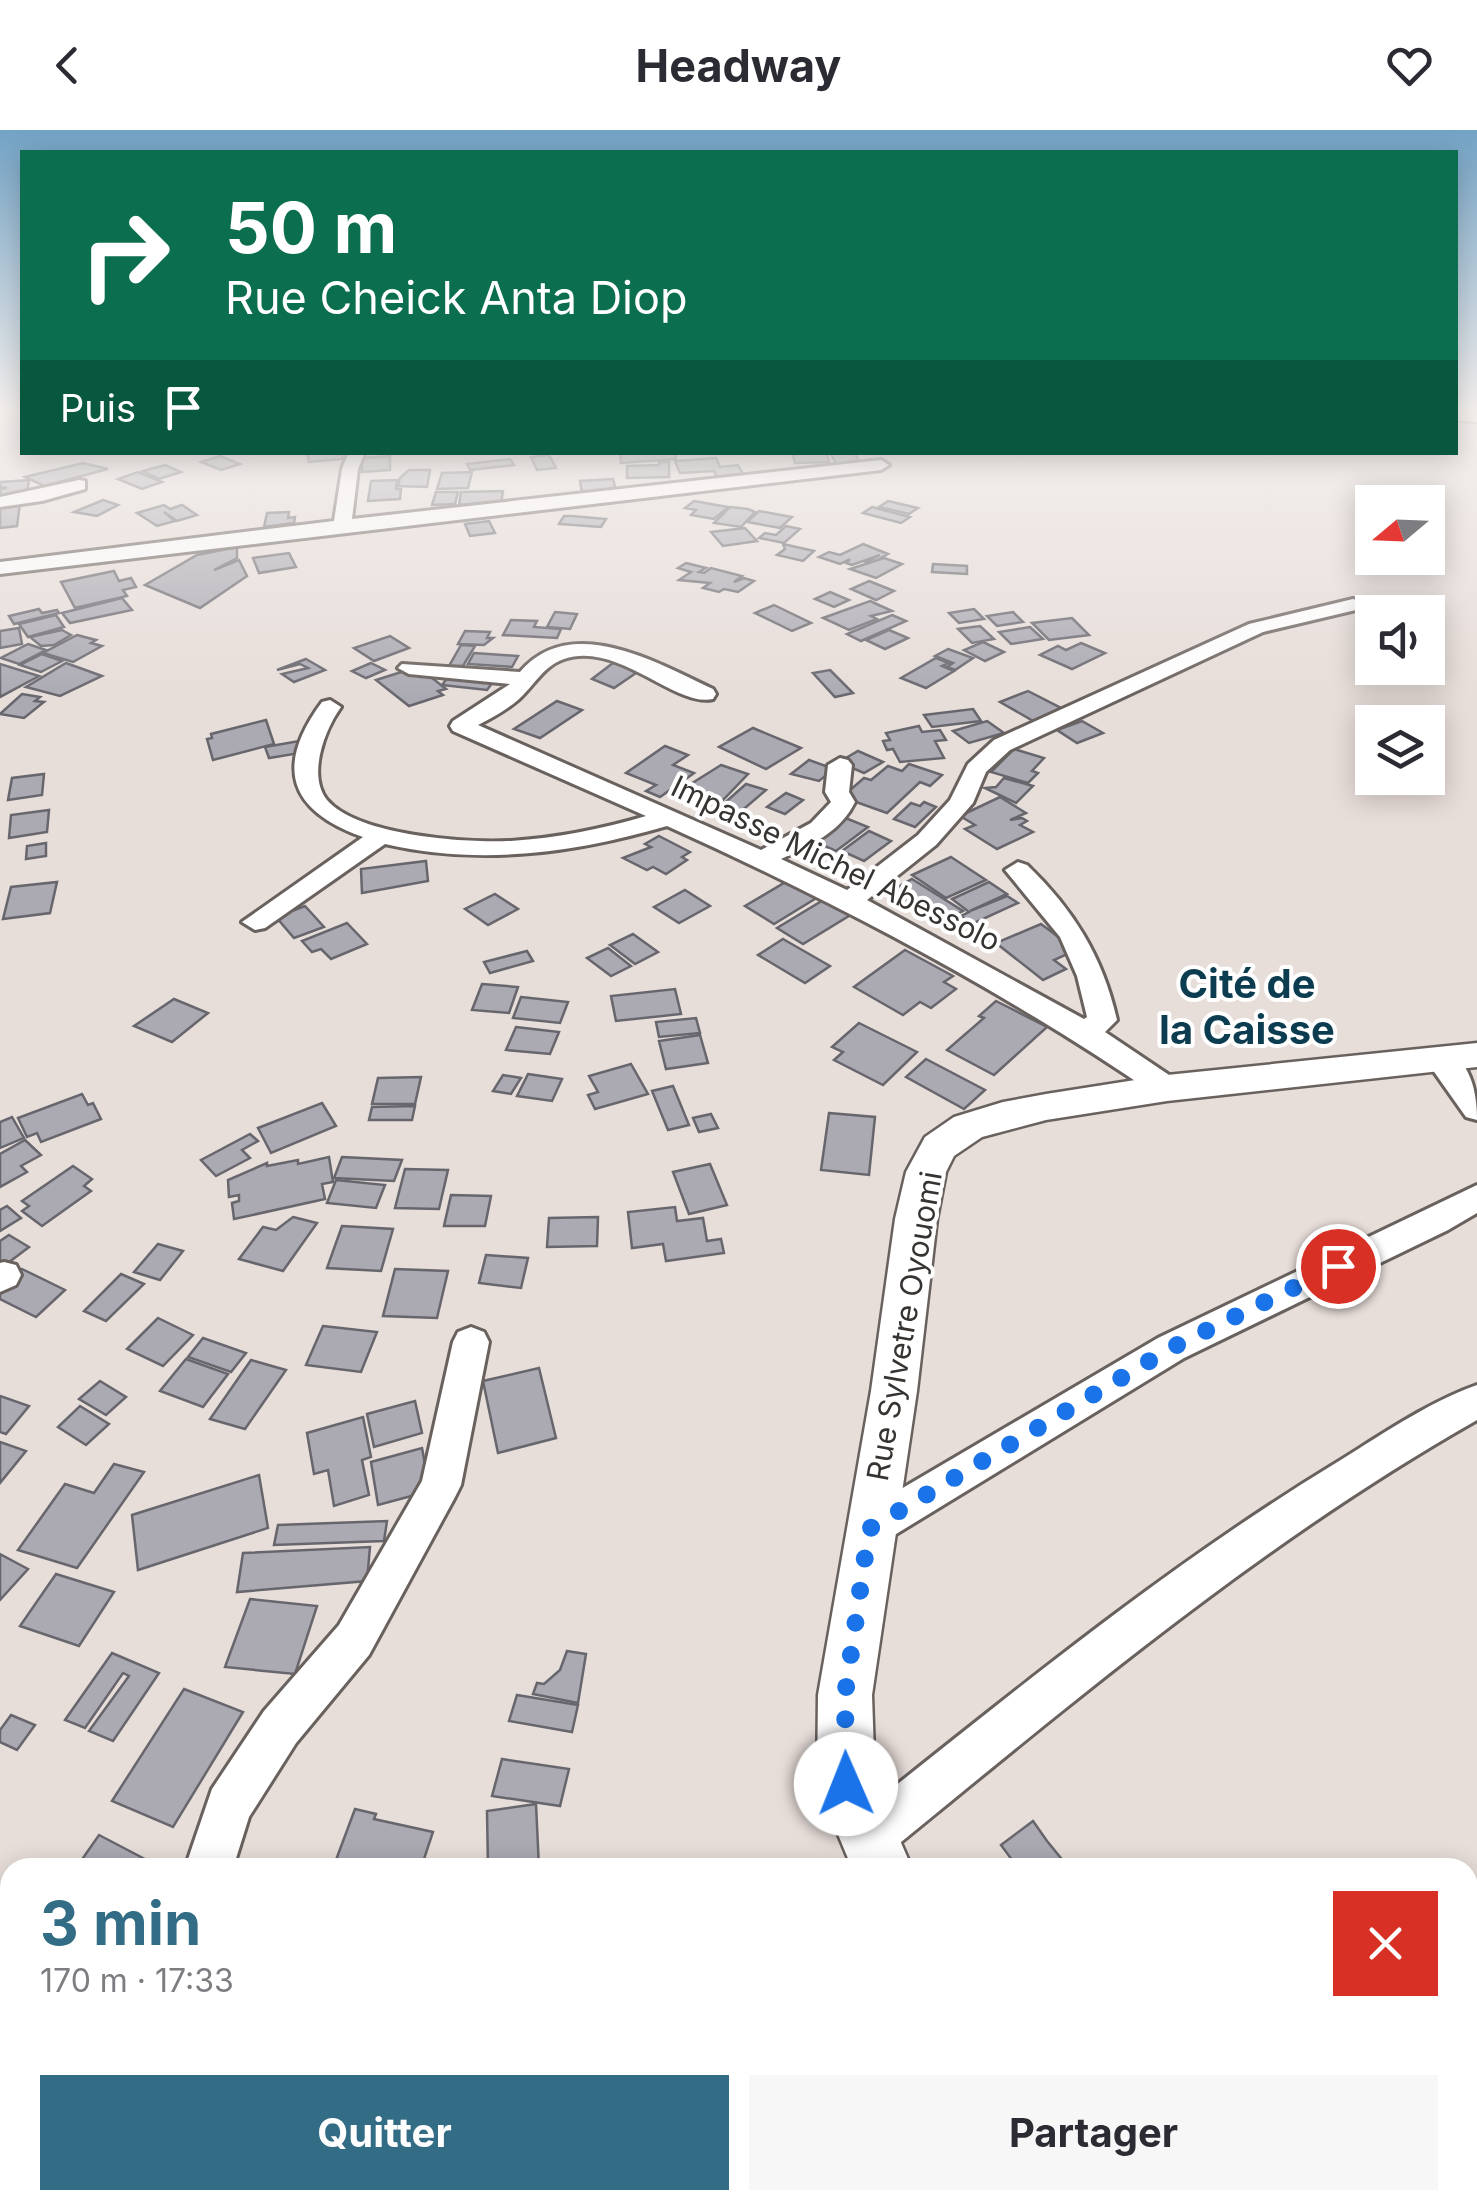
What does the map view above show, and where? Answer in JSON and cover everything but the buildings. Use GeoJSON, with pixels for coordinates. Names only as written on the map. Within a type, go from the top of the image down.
{"type":"FeatureCollection","features":[{"type":"Feature","properties":{"kind":"street"},"geometry":{"type":"LineString","coordinates":[[341,526],[347,505]]}},
{"type":"Feature","properties":{"kind":"street"},"geometry":{"type":"LineString","coordinates":[[0,568],[341,526],[559,505]]}},
{"type":"Feature","properties":{"kind":"street"},"geometry":{"type":"LineString","coordinates":[[851,900],[927,840],[961,803],[986,756],[1002,745],[1256,628],[1353,605]]}},
{"type":"Feature","properties":{"kind":"street"},"geometry":{"type":"LineString","coordinates":[[409,668],[526,679],[549,657],[582,648],[645,667],[705,694]]}},
{"type":"Feature","properties":{"kind":"street","name":"Impasse Michel Abessolo"},"geometry":{"type":"LineString","coordinates":[[526,679],[502,702],[461,726],[851,900],[1087,1031],[1167,1088]]}},
{"type":"Feature","properties":{"kind":"street"},"geometry":{"type":"LineString","coordinates":[[330,707],[310,751],[309,788],[317,806],[379,836],[435,846],[565,844],[670,817]]}},
{"type":"Feature","properties":{"kind":"street"},"geometry":{"type":"LineString","coordinates":[[763,858],[830,820],[840,810],[840,765]]}},
{"type":"Feature","properties":{"kind":"street"},"geometry":{"type":"LineString","coordinates":[[255,922],[379,836]]}},
{"type":"Feature","properties":{"kind":"street"},"geometry":{"type":"LineString","coordinates":[[1018,870],[1046,896],[1090,964],[1102,1020],[1087,1031]]}},
{"type":"Feature","properties":{"kind":"street"},"geometry":{"type":"LineString","coordinates":[[1458,1057],[1477,1108]]}},
{"type":"Feature","properties":{"kind":"street","name":"Rue Sylvetre Oyouomi"},"geometry":{"type":"LineString","coordinates":[[874,1853],[846,1784],[845,1695],[894,1391],[916,1219],[926,1172],[940,1147],[968,1127],[1003,1115],[1167,1088],[1458,1057]]}},
{"type":"Feature","properties":{"kind":"street"},"geometry":{"type":"LineString","coordinates":[[869,1529],[1171,1348],[1477,1197]]}},
{"type":"Feature","properties":{"kind":"street"},"geometry":{"type":"LineString","coordinates":[[212,1858],[229,1806],[280,1727],[354,1640],[440,1486],[471,1342]]}},
{"type":"Feature","properties":{"kind":"street"},"geometry":{"type":"LineString","coordinates":[[874,1853],[1093,1655],[1355,1473],[1423,1429],[1477,1401]]}},
{"type":"Feature","properties":{"kind":"district","name":"Cité de la Caisse"},"geometry":{"type":"Point","coordinates":[1247,1006]}},
{"type":"Feature","properties":{"kind":"route"},"geometry":{"type":"LineString","coordinates":[[846,1784],[845,1695],[869,1529],[1171,1348],[1338,1266]]}}]}
